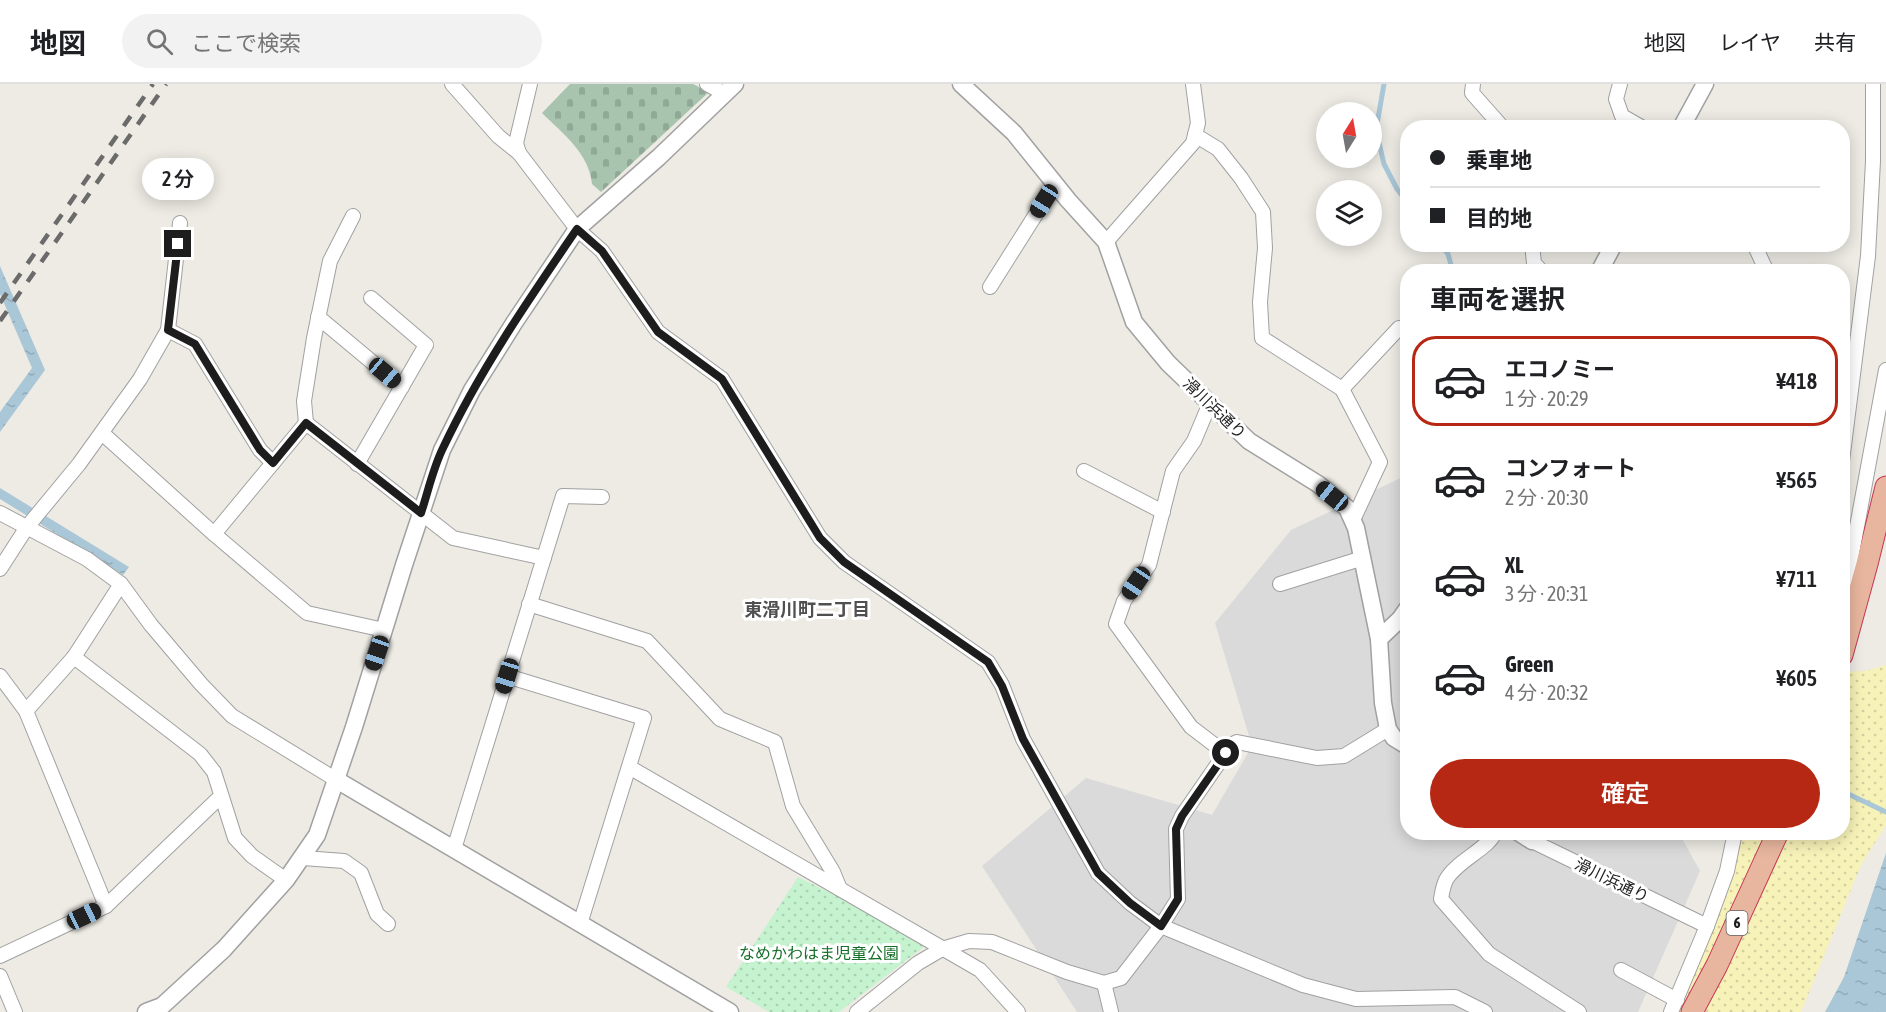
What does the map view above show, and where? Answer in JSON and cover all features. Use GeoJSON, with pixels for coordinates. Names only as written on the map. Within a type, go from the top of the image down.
{"type":"FeatureCollection","features":[{"type":"Feature","properties":{"kind":"highway"},"geometry":{"type":"LineString","coordinates":[[1850,626],[1886,487]]}},
{"type":"Feature","properties":{"kind":"highway","name":"6"},"geometry":{"type":"LineString","coordinates":[[1680,1008],[1717,965],[1774,840]]}},
{"type":"Feature","properties":{"kind":"street"},"geometry":{"type":"LineString","coordinates":[[453,84],[498,136],[519,153],[577,229],[602,251],[658,332],[722,379],[820,538],[844,562],[988,662],[1002,686],[1023,739],[1098,873],[1130,903],[1161,926],[1303,985],[1380,1005],[1455,997],[1485,1012]]}},
{"type":"Feature","properties":{"kind":"street"},"geometry":{"type":"LineString","coordinates":[[519,153],[516,142],[530,84]]}},
{"type":"Feature","properties":{"kind":"street"},"geometry":{"type":"LineString","coordinates":[[707,84],[730,89]]}},
{"type":"Feature","properties":{"kind":"street","name":"滑川浜通り"},"geometry":{"type":"LineString","coordinates":[[961,84],[1014,133],[1106,242],[1134,322],[1168,363],[1249,441],[1318,484],[1347,508],[1353,520],[1363,558],[1379,639],[1383,703],[1388,729]]}},
{"type":"Feature","properties":{"kind":"street"},"geometry":{"type":"LineString","coordinates":[[1106,242],[1193,143],[1198,123],[1193,84]]}},
{"type":"Feature","properties":{"kind":"street"},"geometry":{"type":"LineString","coordinates":[[1473,84],[1472,93],[1496,120]]}},
{"type":"Feature","properties":{"kind":"street"},"geometry":{"type":"LineString","coordinates":[[1620,84],[1616,99],[1622,116],[1629,120]]}},
{"type":"Feature","properties":{"kind":"street"},"geometry":{"type":"LineString","coordinates":[[1685,120],[1704,84]]}},
{"type":"Feature","properties":{"kind":"street"},"geometry":{"type":"LineString","coordinates":[[1850,398],[1868,256],[1874,161],[1873,84]]}},
{"type":"Feature","properties":{"kind":"street"},"geometry":{"type":"LineString","coordinates":[[146,1012],[164,1009],[224,950],[286,880],[317,835],[354,727],[442,450],[472,390],[577,229],[659,158],[730,89]]}},
{"type":"Feature","properties":{"kind":"street"},"geometry":{"type":"LineString","coordinates":[[1195,135],[1218,149],[1241,178],[1263,212],[1264,248],[1260,302],[1262,338],[1342,389],[1380,462],[1353,520]]}},
{"type":"Feature","properties":{"kind":"street"},"geometry":{"type":"LineString","coordinates":[[990,286],[1055,184]]}},
{"type":"Feature","properties":{"kind":"street"},"geometry":{"type":"LineString","coordinates":[[214,534],[306,423],[304,401],[330,261],[353,216]]}},
{"type":"Feature","properties":{"kind":"street"},"geometry":{"type":"LineString","coordinates":[[0,569],[27,527],[79,464],[140,379],[168,330],[180,223]]}},
{"type":"Feature","properties":{"kind":"street"},"geometry":{"type":"LineString","coordinates":[[357,464],[426,345],[371,298]]}},
{"type":"Feature","properties":{"kind":"street"},"geometry":{"type":"LineString","coordinates":[[318,317],[402,387]]}},
{"type":"Feature","properties":{"kind":"street"},"geometry":{"type":"LineString","coordinates":[[1342,389],[1399,328]]}},
{"type":"Feature","properties":{"kind":"street"},"geometry":{"type":"LineString","coordinates":[[168,330],[195,344],[260,450],[273,463]]}},
{"type":"Feature","properties":{"kind":"street"},"geometry":{"type":"LineString","coordinates":[[1850,564],[1886,370]]}},
{"type":"Feature","properties":{"kind":"street"},"geometry":{"type":"LineString","coordinates":[[1210,403],[1194,441],[1173,471],[1149,565],[1124,601],[1116,624],[1191,727],[1226,753]]}},
{"type":"Feature","properties":{"kind":"street"},"geometry":{"type":"LineString","coordinates":[[306,423],[453,538],[544,558]]}},
{"type":"Feature","properties":{"kind":"street"},"geometry":{"type":"LineString","coordinates":[[102,433],[214,534],[307,613],[384,630]]}},
{"type":"Feature","properties":{"kind":"street"},"geometry":{"type":"LineString","coordinates":[[1084,471],[1163,512]]}},
{"type":"Feature","properties":{"kind":"street"},"geometry":{"type":"LineString","coordinates":[[454,849],[563,496],[602,497]]}},
{"type":"Feature","properties":{"kind":"street"},"geometry":{"type":"LineString","coordinates":[[0,513],[87,559],[121,584],[158,634],[232,716],[730,1012]]}},
{"type":"Feature","properties":{"kind":"street"},"geometry":{"type":"LineString","coordinates":[[1280,584],[1363,558]]}},
{"type":"Feature","properties":{"kind":"street"},"geometry":{"type":"LineString","coordinates":[[26,711],[74,657],[121,584]]}},
{"type":"Feature","properties":{"kind":"street"},"geometry":{"type":"LineString","coordinates":[[530,604],[647,641],[720,719],[775,742],[793,806],[833,872],[840,890]]}},
{"type":"Feature","properties":{"kind":"street"},"geometry":{"type":"LineString","coordinates":[[1379,639],[1400,619]]}},
{"type":"Feature","properties":{"kind":"street"},"geometry":{"type":"LineString","coordinates":[[74,657],[200,754],[214,772],[235,838],[252,856],[286,880]]}},
{"type":"Feature","properties":{"kind":"street"},"geometry":{"type":"LineString","coordinates":[[0,676],[26,711],[106,906]]}},
{"type":"Feature","properties":{"kind":"street"},"geometry":{"type":"LineString","coordinates":[[507,676],[644,718],[580,924]]}},
{"type":"Feature","properties":{"kind":"street"},"geometry":{"type":"LineString","coordinates":[[857,1012],[918,963],[942,949],[969,941],[992,942],[1066,972],[1104,983],[1121,978],[1161,926],[1178,899],[1176,829],[1182,816],[1231,745],[1237,742],[1317,759],[1344,756],[1388,729],[1394,738],[1400,742]]}},
{"type":"Feature","properties":{"kind":"street"},"geometry":{"type":"LineString","coordinates":[[629,766],[980,970],[1018,1012]]}},
{"type":"Feature","properties":{"kind":"street"},"geometry":{"type":"LineString","coordinates":[[0,956],[106,906],[221,796]]}},
{"type":"Feature","properties":{"kind":"street"},"geometry":{"type":"LineString","coordinates":[[1492,840],[1464,860],[1446,879],[1441,899],[1489,954],[1579,1012]]}},
{"type":"Feature","properties":{"kind":"street","name":"滑川浜通り"},"geometry":{"type":"LineString","coordinates":[[1531,840],[1707,926]]}},
{"type":"Feature","properties":{"kind":"street"},"geometry":{"type":"LineString","coordinates":[[1621,970],[1680,1008],[1727,871],[1733,840]]}},
{"type":"Feature","properties":{"kind":"street"},"geometry":{"type":"LineString","coordinates":[[303,858],[344,861],[361,873],[378,914],[388,924]]}},
{"type":"Feature","properties":{"kind":"street"},"geometry":{"type":"LineString","coordinates":[[0,976],[15,1012]]}},
{"type":"Feature","properties":{"kind":"street"},"geometry":{"type":"LineString","coordinates":[[1104,983],[1111,1012]]}},
{"type":"Feature","properties":{"kind":"shaded area"},"geometry":{"type":"Polygon","coordinates":[[[1400,478],[1400,840],[1683,840],[1700,871],[1638,1012],[1077,1012],[982,866],[1086,778],[1212,815],[1252,746],[1215,623],[1291,530],[1400,478]]]}},
{"type":"Feature","properties":{"kind":"sand"},"geometry":{"type":"Polygon","coordinates":[[[1886,665],[1886,825],[1861,865],[1801,1012],[1672,1012],[1731,840],[1850,840],[1850,672],[1865,671],[1886,665]]]}},
{"type":"Feature","properties":{"kind":"green space"},"geometry":{"type":"Polygon","coordinates":[[[570,84],[693,84],[709,92],[601,192],[592,184],[590,173],[580,153],[542,113],[570,84]]]}},
{"type":"Feature","properties":{"kind":"green space","name":"なめかわはま児童公園"},"geometry":{"type":"Polygon","coordinates":[[[798,877],[930,942],[839,1012],[769,1012],[726,987],[798,877]]]}},
{"type":"Feature","properties":{"kind":"water"},"geometry":{"type":"Polygon","coordinates":[[[0,266],[45,370],[0,432],[0,412],[32,368],[0,294],[0,266]]]}},
{"type":"Feature","properties":{"kind":"water"},"geometry":{"type":"Polygon","coordinates":[[[0,488],[129,567],[123,575],[0,499],[0,488]]]}},
{"type":"Feature","properties":{"kind":"water"},"geometry":{"type":"Polygon","coordinates":[[[1886,853],[1886,1012],[1825,1012],[1844,977],[1886,853]]]}},
{"type":"Feature","properties":{"kind":"waterway"},"geometry":{"type":"LineString","coordinates":[[1384,84],[1376,130],[1384,164],[1400,193]]}},
{"type":"Feature","properties":{"kind":"waterway"},"geometry":{"type":"LineString","coordinates":[[1446,252],[1451,264]]}},
{"type":"Feature","properties":{"kind":"waterway"},"geometry":{"type":"LineString","coordinates":[[1850,795],[1886,812]]}},
{"type":"Feature","properties":{"kind":"railway"},"geometry":{"type":"LineString","coordinates":[[0,303],[153,84]]}},
{"type":"Feature","properties":{"kind":"railway"},"geometry":{"type":"LineString","coordinates":[[0,321],[166,84]]}},
{"type":"Feature","properties":{"kind":"district","name":"東滑川町二丁目"},"geometry":{"type":"Point","coordinates":[807,610]}},
{"type":"Feature","properties":{"kind":"route"},"geometry":{"type":"LineString","coordinates":[[178,244],[168,330],[195,344],[260,450],[273,463],[306,423],[421,513],[442,450],[472,390],[577,229],[602,251],[658,332],[722,379],[820,538],[844,562],[988,662],[1002,686],[1023,739],[1098,873],[1130,903],[1161,926],[1178,899],[1176,829],[1182,816],[1226,753]]}}]}
